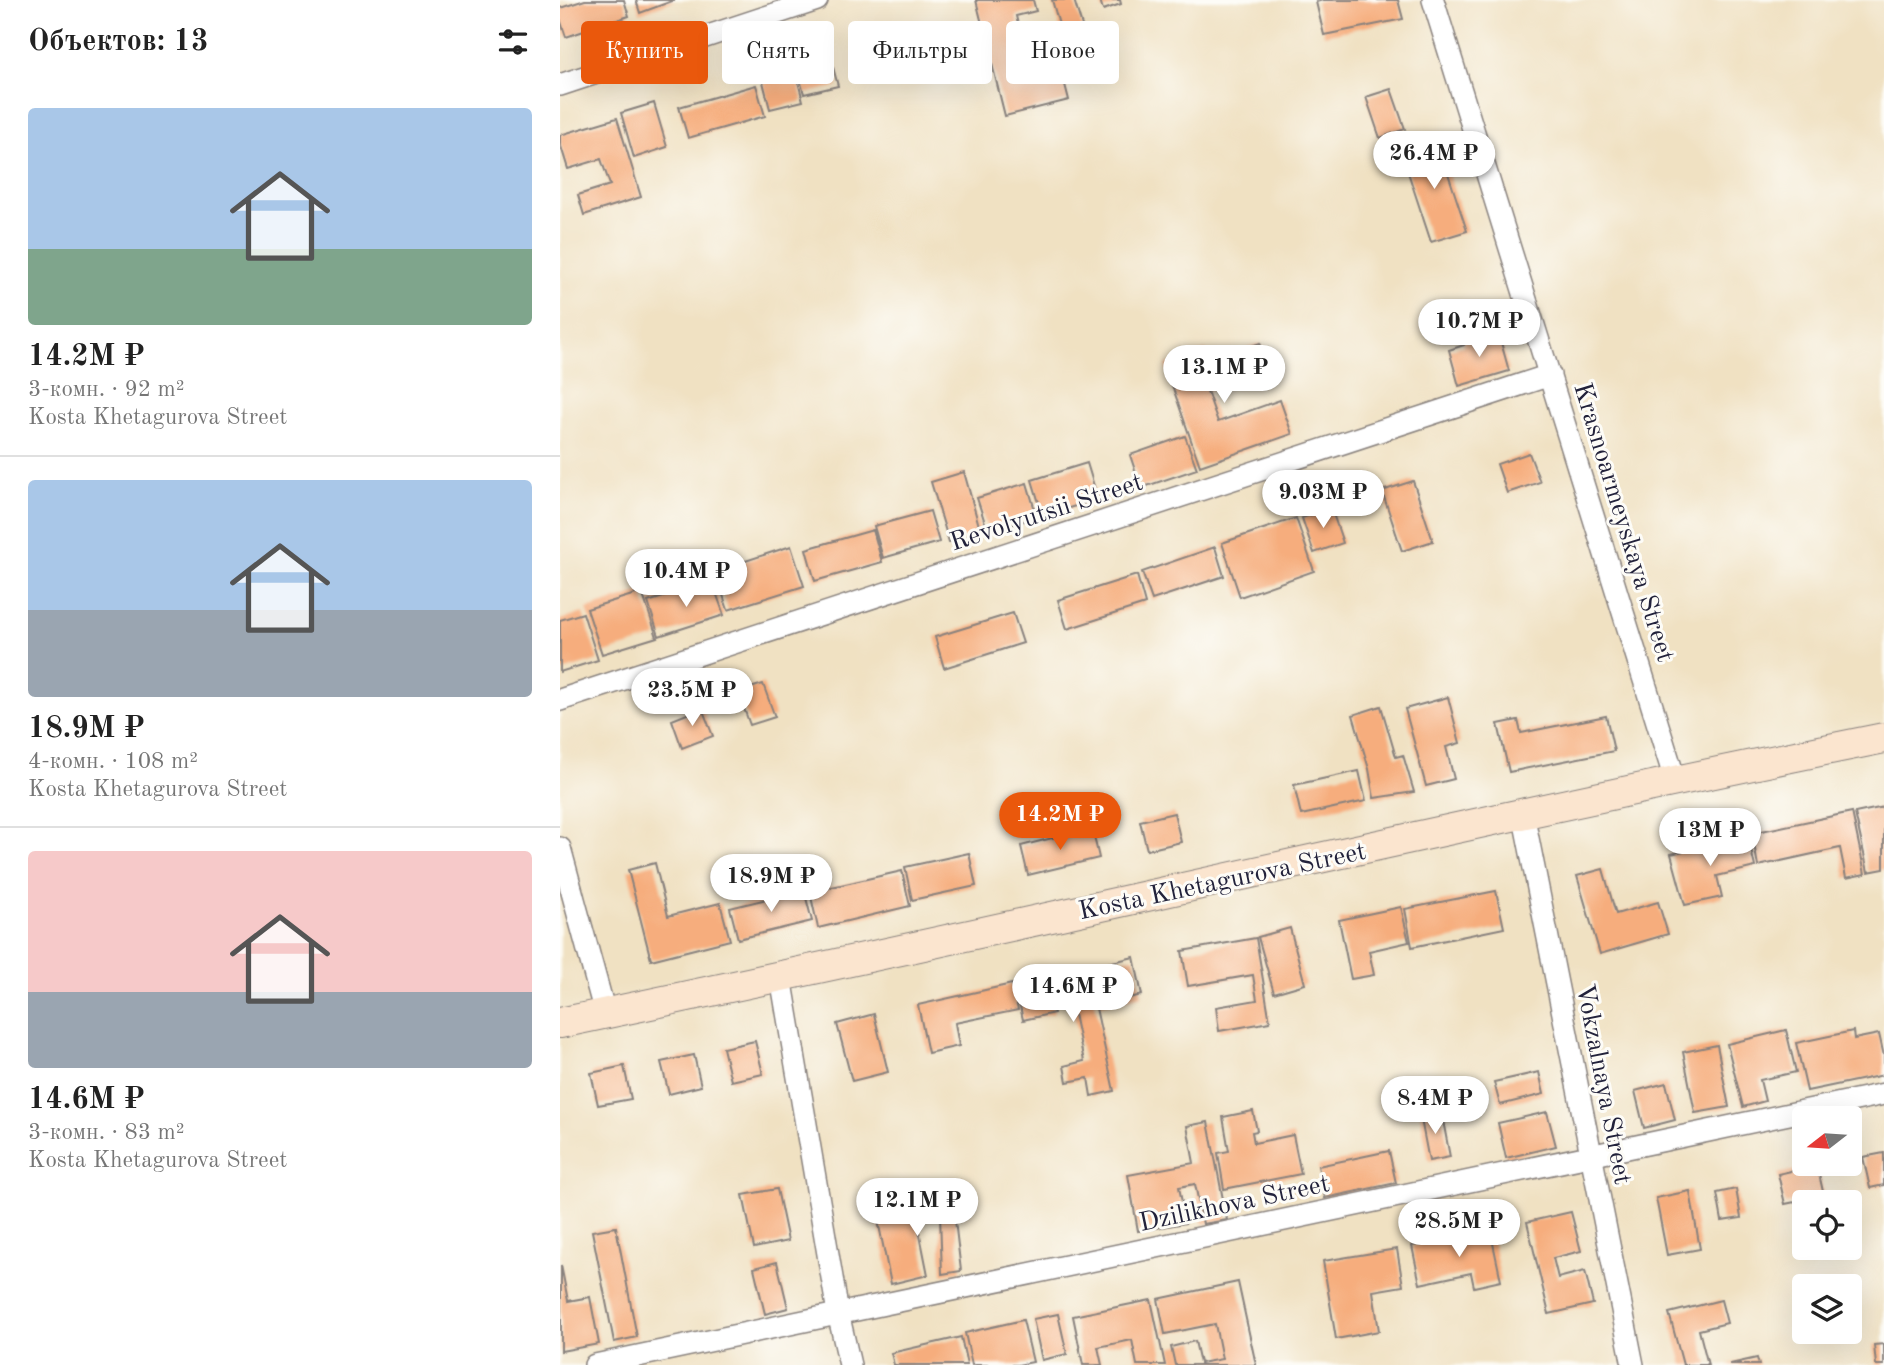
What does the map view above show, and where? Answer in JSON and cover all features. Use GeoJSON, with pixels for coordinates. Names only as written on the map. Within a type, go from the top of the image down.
{"type":"FeatureCollection","features":[{"type":"Feature","properties":{"kind":"main road","name":"Kosta Khetagurova Street"},"geometry":{"type":"LineString","coordinates":[[560,1023],[781,977],[1675,780],[1884,738]]}},
{"type":"Feature","properties":{"kind":"street"},"geometry":{"type":"LineString","coordinates":[[560,85],[817,0]]}},
{"type":"Feature","properties":{"kind":"street","name":"Krasnoarmeyskaya Street"},"geometry":{"type":"LineString","coordinates":[[1433,0],[1675,780]]}},
{"type":"Feature","properties":{"kind":"street","name":"Revolyutsii Street"},"geometry":{"type":"LineString","coordinates":[[560,700],[1550,375]]}},
{"type":"Feature","properties":{"kind":"street","name":"Vokzalnaya Street"},"geometry":{"type":"LineString","coordinates":[[1522,813],[1633,1365]]}},
{"type":"Feature","properties":{"kind":"street"},"geometry":{"type":"LineString","coordinates":[[560,848],[605,1013]]}},
{"type":"Feature","properties":{"kind":"street"},"geometry":{"type":"LineString","coordinates":[[781,977],[838,1313],[850,1365]]}},
{"type":"Feature","properties":{"kind":"street","name":"Dzilikhova Street"},"geometry":{"type":"LineString","coordinates":[[595,1365],[1884,1094]]}},
{"type":"Feature","properties":{"kind":"building"},"geometry":{"type":"Polygon","coordinates":[[[585,0],[624,0],[629,16],[614,21],[581,21],[581,32],[566,37],[560,19],[560,8],[585,0]]]}},
{"type":"Feature","properties":{"kind":"building"},"geometry":{"type":"Polygon","coordinates":[[[636,0],[675,0],[640,13],[636,0]]]}},
{"type":"Feature","properties":{"kind":"building"},"geometry":{"type":"Polygon","coordinates":[[[976,0],[1033,0],[1036,11],[1016,16],[1017,21],[1006,21],[1006,84],[1065,84],[1069,100],[1005,116],[992,64],[992,21],[981,21],[976,0]]]}},
{"type":"Feature","properties":{"kind":"building"},"geometry":{"type":"Polygon","coordinates":[[[1052,0],[1074,0],[1081,21],[1058,21],[1052,0]]]}},
{"type":"Feature","properties":{"kind":"building"},"geometry":{"type":"Polygon","coordinates":[[[1100,0],[1120,0],[1121,4],[1103,10],[1100,0]]]}},
{"type":"Feature","properties":{"kind":"building"},"geometry":{"type":"Polygon","coordinates":[[[1398,0],[1403,19],[1324,35],[1316,2],[1398,0]]]}},
{"type":"Feature","properties":{"kind":"building"},"geometry":{"type":"Polygon","coordinates":[[[834,71],[838,86],[804,94],[801,84],[834,84],[834,71]]]}},
{"type":"Feature","properties":{"kind":"building"},"geometry":{"type":"Polygon","coordinates":[[[764,84],[799,84],[803,101],[770,109],[764,84]]]}},
{"type":"Feature","properties":{"kind":"building"},"geometry":{"type":"Polygon","coordinates":[[[756,85],[765,116],[688,138],[679,107],[756,85]]]}},
{"type":"Feature","properties":{"kind":"building"},"geometry":{"type":"Polygon","coordinates":[[[1391,89],[1405,129],[1380,138],[1366,97],[1391,89]]]}},
{"type":"Feature","properties":{"kind":"building"},"geometry":{"type":"Polygon","coordinates":[[[654,103],[667,147],[634,158],[621,113],[654,103]]]}},
{"type":"Feature","properties":{"kind":"building"},"geometry":{"type":"Polygon","coordinates":[[[617,118],[641,197],[584,215],[578,195],[610,185],[601,159],[568,169],[560,135],[617,118]]]}},
{"type":"Feature","properties":{"kind":"building"},"geometry":{"type":"Polygon","coordinates":[[[1437,140],[1467,231],[1431,242],[1401,151],[1437,140]]]}},
{"type":"Feature","properties":{"kind":"building"},"geometry":{"type":"Polygon","coordinates":[[[1483,335],[1485,339],[1499,335],[1509,371],[1459,386],[1449,350],[1464,345],[1463,341],[1483,335]]]}},
{"type":"Feature","properties":{"kind":"building"},"geometry":{"type":"Polygon","coordinates":[[[1260,343],[1269,369],[1207,391],[1218,422],[1280,400],[1292,434],[1200,466],[1165,365],[1206,350],[1210,361],[1260,343]]]}},
{"type":"Feature","properties":{"kind":"building"},"geometry":{"type":"Polygon","coordinates":[[[1185,436],[1197,469],[1141,488],[1130,455],[1185,436]]]}},
{"type":"Feature","properties":{"kind":"building"},"geometry":{"type":"Polygon","coordinates":[[[1529,453],[1540,482],[1507,493],[1497,464],[1529,453]]]}},
{"type":"Feature","properties":{"kind":"building"},"geometry":{"type":"Polygon","coordinates":[[[1087,463],[1098,499],[1043,516],[1032,480],[1087,463]]]}},
{"type":"Feature","properties":{"kind":"building"},"geometry":{"type":"Polygon","coordinates":[[[964,472],[981,533],[949,542],[931,482],[964,472]]]}},
{"type":"Feature","properties":{"kind":"building"},"geometry":{"type":"Polygon","coordinates":[[[1413,481],[1433,541],[1402,551],[1382,491],[1413,481]]]}},
{"type":"Feature","properties":{"kind":"building"},"geometry":{"type":"Polygon","coordinates":[[[1027,483],[1037,517],[988,532],[977,498],[1027,483]]]}},
{"type":"Feature","properties":{"kind":"building"},"geometry":{"type":"Polygon","coordinates":[[[1331,508],[1343,543],[1314,553],[1302,518],[1331,508]]]}},
{"type":"Feature","properties":{"kind":"building"},"geometry":{"type":"Polygon","coordinates":[[[930,511],[939,542],[883,558],[874,526],[930,511]]]}},
{"type":"Feature","properties":{"kind":"building"},"geometry":{"type":"Polygon","coordinates":[[[1296,518],[1314,571],[1240,597],[1222,543],[1296,518]]]}},
{"type":"Feature","properties":{"kind":"building"},"geometry":{"type":"Polygon","coordinates":[[[873,530],[882,562],[815,581],[806,549],[873,530]]]}},
{"type":"Feature","properties":{"kind":"building"},"geometry":{"type":"Polygon","coordinates":[[[791,546],[804,586],[728,610],[715,571],[791,546]]]}},
{"type":"Feature","properties":{"kind":"building"},"geometry":{"type":"Polygon","coordinates":[[[1215,547],[1224,576],[1152,600],[1142,572],[1215,547]]]}},
{"type":"Feature","properties":{"kind":"building"},"geometry":{"type":"Polygon","coordinates":[[[1137,575],[1145,604],[1067,629],[1058,600],[1137,575]]]}},
{"type":"Feature","properties":{"kind":"building"},"geometry":{"type":"Polygon","coordinates":[[[712,581],[724,615],[659,636],[648,602],[712,581]]]}},
{"type":"Feature","properties":{"kind":"building"},"geometry":{"type":"Polygon","coordinates":[[[642,592],[657,637],[602,654],[587,609],[642,592]]]}},
{"type":"Feature","properties":{"kind":"building"},"geometry":{"type":"Polygon","coordinates":[[[583,613],[598,660],[560,672],[560,620],[583,613]]]}},
{"type":"Feature","properties":{"kind":"building"},"geometry":{"type":"Polygon","coordinates":[[[1013,613],[1023,643],[944,668],[935,637],[1013,613]]]}},
{"type":"Feature","properties":{"kind":"building"},"geometry":{"type":"Polygon","coordinates":[[[763,684],[775,717],[750,725],[738,692],[763,684]]]}},
{"type":"Feature","properties":{"kind":"building"},"geometry":{"type":"Polygon","coordinates":[[[1448,697],[1460,743],[1446,747],[1454,779],[1426,786],[1405,709],[1448,697]]]}},
{"type":"Feature","properties":{"kind":"building"},"geometry":{"type":"Polygon","coordinates":[[[1381,706],[1396,757],[1403,755],[1414,792],[1374,798],[1369,769],[1353,715],[1381,706]]]}},
{"type":"Feature","properties":{"kind":"building"},"geometry":{"type":"Polygon","coordinates":[[[702,708],[713,736],[682,748],[672,720],[702,708]]]}},
{"type":"Feature","properties":{"kind":"building"},"geometry":{"type":"Polygon","coordinates":[[[1606,716],[1614,751],[1509,772],[1498,724],[1518,720],[1521,733],[1606,716]]]}},
{"type":"Feature","properties":{"kind":"building"},"geometry":{"type":"Polygon","coordinates":[[[1359,771],[1366,801],[1301,815],[1294,785],[1359,771]]]}},
{"type":"Feature","properties":{"kind":"building"},"geometry":{"type":"Polygon","coordinates":[[[1884,807],[1884,869],[1868,872],[1855,813],[1884,807]]]}},
{"type":"Feature","properties":{"kind":"building"},"geometry":{"type":"Polygon","coordinates":[[[1852,812],[1865,874],[1846,878],[1840,848],[1758,866],[1752,833],[1852,812]]]}},
{"type":"Feature","properties":{"kind":"building"},"geometry":{"type":"Polygon","coordinates":[[[1174,813],[1181,842],[1147,850],[1140,821],[1174,813]]]}},
{"type":"Feature","properties":{"kind":"building"},"geometry":{"type":"Polygon","coordinates":[[[1092,828],[1099,858],[1028,875],[1021,846],[1092,828]]]}},
{"type":"Feature","properties":{"kind":"building"},"geometry":{"type":"Polygon","coordinates":[[[1748,836],[1755,867],[1717,876],[1722,897],[1685,905],[1671,854],[1748,836]]]}},
{"type":"Feature","properties":{"kind":"building"},"geometry":{"type":"Polygon","coordinates":[[[969,853],[976,886],[912,900],[905,867],[969,853]]]}},
{"type":"Feature","properties":{"kind":"building"},"geometry":{"type":"Polygon","coordinates":[[[655,863],[668,916],[720,903],[730,940],[651,960],[628,870],[655,863]]]}},
{"type":"Feature","properties":{"kind":"building"},"geometry":{"type":"Polygon","coordinates":[[[1603,869],[1616,914],[1658,902],[1668,934],[1600,954],[1577,876],[1603,869]]]}},
{"type":"Feature","properties":{"kind":"building"},"geometry":{"type":"Polygon","coordinates":[[[902,871],[910,906],[818,928],[810,892],[902,871]]]}},
{"type":"Feature","properties":{"kind":"building"},"geometry":{"type":"Polygon","coordinates":[[[804,890],[812,921],[738,939],[730,908],[804,890]]]}},
{"type":"Feature","properties":{"kind":"building"},"geometry":{"type":"Polygon","coordinates":[[[1496,891],[1504,928],[1412,947],[1405,909],[1496,891]]]}},
{"type":"Feature","properties":{"kind":"building"},"geometry":{"type":"Polygon","coordinates":[[[1401,907],[1409,942],[1369,951],[1374,975],[1351,979],[1339,920],[1401,907]]]}},
{"type":"Feature","properties":{"kind":"building"},"geometry":{"type":"Polygon","coordinates":[[[1290,928],[1305,984],[1274,993],[1258,937],[1290,928]]]}},
{"type":"Feature","properties":{"kind":"building"},"geometry":{"type":"Polygon","coordinates":[[[1256,938],[1270,1022],[1219,1031],[1216,1007],[1257,1000],[1253,975],[1188,986],[1182,951],[1256,938]]]}},
{"type":"Feature","properties":{"kind":"building"},"geometry":{"type":"Polygon","coordinates":[[[1134,957],[1142,995],[1100,1005],[1091,967],[1134,957]]]}},
{"type":"Feature","properties":{"kind":"building"},"geometry":{"type":"Polygon","coordinates":[[[1088,971],[1114,1091],[1091,1096],[1088,1078],[1067,1082],[1064,1066],[1084,1061],[1071,1000],[1052,1004],[1054,1013],[1023,1020],[1016,987],[1088,971]]]}},
{"type":"Feature","properties":{"kind":"building"},"geometry":{"type":"Polygon","coordinates":[[[1012,984],[1018,1010],[955,1023],[959,1046],[928,1053],[918,1005],[1012,984]]]}},
{"type":"Feature","properties":{"kind":"building"},"geometry":{"type":"Polygon","coordinates":[[[874,1014],[888,1072],[852,1081],[837,1024],[874,1014]]]}},
{"type":"Feature","properties":{"kind":"building"},"geometry":{"type":"Polygon","coordinates":[[[1786,1030],[1796,1072],[1760,1080],[1765,1101],[1743,1107],[1727,1044],[1786,1030]]]}},
{"type":"Feature","properties":{"kind":"building"},"geometry":{"type":"Polygon","coordinates":[[[1853,1031],[1854,1039],[1879,1034],[1884,1056],[1884,1075],[1807,1091],[1796,1043],[1853,1031]]]}},
{"type":"Feature","properties":{"kind":"building"},"geometry":{"type":"Polygon","coordinates":[[[755,1041],[763,1074],[731,1081],[723,1048],[755,1041]]]}},
{"type":"Feature","properties":{"kind":"building"},"geometry":{"type":"Polygon","coordinates":[[[1717,1045],[1729,1107],[1695,1113],[1683,1052],[1717,1045]]]}},
{"type":"Feature","properties":{"kind":"building"},"geometry":{"type":"Polygon","coordinates":[[[694,1055],[701,1086],[669,1094],[661,1062],[694,1055]]]}},
{"type":"Feature","properties":{"kind":"building"},"geometry":{"type":"Polygon","coordinates":[[[624,1066],[631,1099],[598,1105],[591,1073],[624,1066]]]}},
{"type":"Feature","properties":{"kind":"building"},"geometry":{"type":"Polygon","coordinates":[[[1539,1072],[1544,1094],[1500,1105],[1494,1082],[1539,1072]]]}},
{"type":"Feature","properties":{"kind":"building"},"geometry":{"type":"Polygon","coordinates":[[[1666,1083],[1675,1120],[1644,1128],[1635,1091],[1666,1083]]]}},
{"type":"Feature","properties":{"kind":"building"},"geometry":{"type":"Polygon","coordinates":[[[1441,1110],[1450,1157],[1429,1161],[1420,1114],[1441,1110]]]}},
{"type":"Feature","properties":{"kind":"building"},"geometry":{"type":"Polygon","coordinates":[[[1253,1111],[1257,1131],[1252,1132],[1254,1143],[1293,1135],[1301,1174],[1224,1189],[1218,1153],[1229,1151],[1223,1117],[1253,1111]]]}},
{"type":"Feature","properties":{"kind":"building"},"geometry":{"type":"Polygon","coordinates":[[[1547,1112],[1556,1146],[1506,1158],[1498,1123],[1547,1112]]]}},
{"type":"Feature","properties":{"kind":"building"},"geometry":{"type":"Polygon","coordinates":[[[1208,1122],[1227,1220],[1203,1224],[1195,1184],[1179,1187],[1186,1223],[1138,1231],[1128,1175],[1194,1163],[1187,1126],[1208,1122]]]}},
{"type":"Feature","properties":{"kind":"building"},"geometry":{"type":"Polygon","coordinates":[[[1389,1151],[1396,1183],[1325,1198],[1318,1166],[1389,1151]]]}},
{"type":"Feature","properties":{"kind":"building"},"geometry":{"type":"Polygon","coordinates":[[[1884,1153],[1884,1185],[1870,1188],[1863,1157],[1884,1153]]]}},
{"type":"Feature","properties":{"kind":"building"},"geometry":{"type":"Polygon","coordinates":[[[1792,1171],[1792,1176],[1819,1176],[1823,1190],[1792,1190],[1792,1203],[1785,1204],[1778,1174],[1792,1171]]]}},
{"type":"Feature","properties":{"kind":"building"},"geometry":{"type":"Polygon","coordinates":[[[777,1189],[788,1241],[754,1248],[743,1195],[777,1189]]]}},
{"type":"Feature","properties":{"kind":"building"},"geometry":{"type":"Polygon","coordinates":[[[1736,1189],[1741,1218],[1722,1221],[1717,1193],[1736,1189]]]}},
{"type":"Feature","properties":{"kind":"building"},"geometry":{"type":"Polygon","coordinates":[[[1690,1191],[1700,1249],[1667,1255],[1656,1198],[1690,1191]]]}},
{"type":"Feature","properties":{"kind":"building"},"geometry":{"type":"Polygon","coordinates":[[[952,1195],[961,1271],[942,1274],[940,1215],[917,1220],[928,1275],[891,1284],[876,1211],[952,1195]]]}},
{"type":"Feature","properties":{"kind":"building"},"geometry":{"type":"Polygon","coordinates":[[[1571,1212],[1581,1251],[1553,1258],[1558,1278],[1585,1271],[1593,1304],[1549,1314],[1527,1222],[1571,1212]]]}},
{"type":"Feature","properties":{"kind":"building"},"geometry":{"type":"Polygon","coordinates":[[[616,1227],[637,1337],[614,1342],[592,1231],[616,1227]]]}},
{"type":"Feature","properties":{"kind":"building"},"geometry":{"type":"Polygon","coordinates":[[[1490,1229],[1501,1281],[1474,1287],[1471,1273],[1420,1284],[1412,1246],[1490,1229]]]}},
{"type":"Feature","properties":{"kind":"building"},"geometry":{"type":"Polygon","coordinates":[[[1397,1249],[1403,1286],[1373,1291],[1379,1331],[1336,1339],[1323,1261],[1397,1249]]]}},
{"type":"Feature","properties":{"kind":"building"},"geometry":{"type":"Polygon","coordinates":[[[777,1262],[788,1308],[765,1314],[754,1268],[777,1262]]]}},
{"type":"Feature","properties":{"kind":"building"},"geometry":{"type":"Polygon","coordinates":[[[561,1265],[568,1301],[590,1297],[599,1344],[561,1351],[561,1265]]]}},
{"type":"Feature","properties":{"kind":"building"},"geometry":{"type":"Polygon","coordinates":[[[1238,1282],[1256,1365],[1175,1365],[1171,1347],[1195,1341],[1200,1363],[1222,1359],[1215,1324],[1165,1334],[1158,1299],[1238,1282]]]}},
{"type":"Feature","properties":{"kind":"building"},"geometry":{"type":"Polygon","coordinates":[[[1151,1300],[1165,1365],[1137,1365],[1132,1340],[1098,1347],[1102,1365],[1083,1365],[1073,1316],[1151,1300]]]}},
{"type":"Feature","properties":{"kind":"building"},"geometry":{"type":"Polygon","coordinates":[[[1721,1300],[1727,1323],[1699,1330],[1708,1365],[1683,1365],[1669,1313],[1721,1300]]]}},
{"type":"Feature","properties":{"kind":"building"},"geometry":{"type":"Polygon","coordinates":[[[1058,1314],[1067,1354],[1042,1360],[1033,1319],[1058,1314]]]}},
{"type":"Feature","properties":{"kind":"building"},"geometry":{"type":"Polygon","coordinates":[[[1023,1320],[1033,1362],[1018,1365],[972,1365],[965,1333],[1023,1320]]]}},
{"type":"Feature","properties":{"kind":"building"},"geometry":{"type":"Polygon","coordinates":[[[961,1337],[967,1365],[894,1365],[891,1353],[961,1337]]]}},
{"type":"Feature","properties":{"kind":"building"},"geometry":{"type":"Polygon","coordinates":[[[1884,1344],[1884,1365],[1876,1365],[1874,1345],[1884,1344]]]}},
{"type":"Feature","properties":{"kind":"building"},"geometry":{"type":"Polygon","coordinates":[[[1757,1358],[1759,1365],[1730,1365],[1730,1364],[1757,1358]]]}}]}
